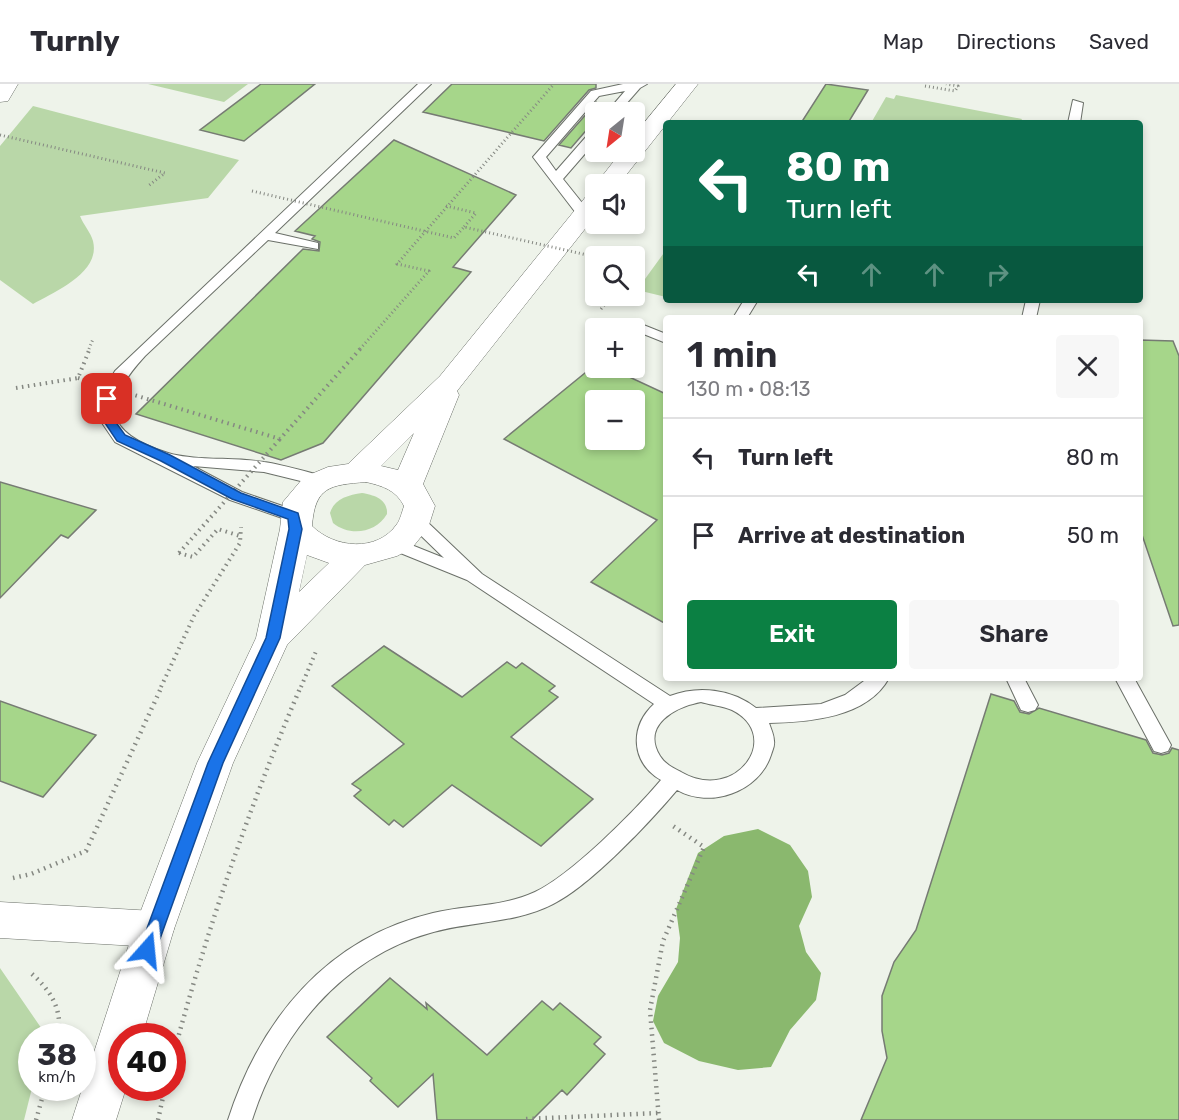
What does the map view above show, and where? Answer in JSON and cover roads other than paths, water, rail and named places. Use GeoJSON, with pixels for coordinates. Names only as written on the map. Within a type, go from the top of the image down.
{"type":"FeatureCollection","features":[{"type":"Feature","properties":{"kind":"street"},"geometry":{"type":"LineString","coordinates":[[0,96],[7,84]]}},
{"type":"Feature","properties":{"kind":"street"},"geometry":{"type":"LineString","coordinates":[[645,137],[687,84]]}},
{"type":"Feature","properties":{"kind":"street"},"geometry":{"type":"LineString","coordinates":[[615,174],[625,162]]}},
{"type":"Feature","properties":{"kind":"street"},"geometry":{"type":"LineString","coordinates":[[358,471],[450,382],[585,213]]}},
{"type":"Feature","properties":{"kind":"street"},"geometry":{"type":"LineString","coordinates":[[407,485],[450,382]]}},
{"type":"Feature","properties":{"kind":"street"},"geometry":{"type":"LineString","coordinates":[[94,1120],[154,929],[215,763],[273,638],[298,503],[307,491],[321,481],[339,474],[358,471],[393,477],[407,485],[416,495],[419,508],[417,521],[408,533],[394,544],[356,555],[336,554],[318,549],[304,540],[295,522]]}},
{"type":"Feature","properties":{"kind":"street"},"geometry":{"type":"LineString","coordinates":[[273,638],[356,555]]}},
{"type":"Feature","properties":{"kind":"street"},"geometry":{"type":"LineString","coordinates":[[0,920],[154,929]]}},
{"type":"Feature","properties":{"kind":"lane"},"geometry":{"type":"LineString","coordinates":[[295,522],[236,496],[165,458],[121,438],[106,417],[107,399],[120,374],[425,84]]}},
{"type":"Feature","properties":{"kind":"lane"},"geometry":{"type":"LineString","coordinates":[[622,102],[639,84]]}},
{"type":"Feature","properties":{"kind":"lane"},"geometry":{"type":"LineString","coordinates":[[585,203],[556,179],[539,157],[596,93],[639,84]]}},
{"type":"Feature","properties":{"kind":"lane"},"geometry":{"type":"LineString","coordinates":[[1074,120],[1077,103]]}},
{"type":"Feature","properties":{"kind":"lane"},"geometry":{"type":"LineString","coordinates":[[556,179],[585,146]]}},
{"type":"Feature","properties":{"kind":"lane"},"geometry":{"type":"LineString","coordinates":[[264,235],[314,246]]}},
{"type":"Feature","properties":{"kind":"lane"},"geometry":{"type":"LineString","coordinates":[[645,330],[663,338]]}},
{"type":"Feature","properties":{"kind":"lane"},"geometry":{"type":"LineString","coordinates":[[165,458],[264,467],[321,481]]}},
{"type":"Feature","properties":{"kind":"lane"},"geometry":{"type":"LineString","coordinates":[[417,521],[476,578],[668,704]]}},
{"type":"Feature","properties":{"kind":"lane"},"geometry":{"type":"LineString","coordinates":[[394,544],[476,578]]}},
{"type":"Feature","properties":{"kind":"lane"},"geometry":{"type":"LineString","coordinates":[[753,716],[817,714],[850,704],[877,681]]}},
{"type":"Feature","properties":{"kind":"lane"},"geometry":{"type":"LineString","coordinates":[[1016,681],[1028,705]]}},
{"type":"Feature","properties":{"kind":"lane"},"geometry":{"type":"LineString","coordinates":[[1126,681],[1161,745]]}},
{"type":"Feature","properties":{"kind":"lane"},"geometry":{"type":"LineString","coordinates":[[701,695],[720,697],[738,704],[753,716],[763,730],[766,746],[762,762],[751,776],[734,785],[714,789],[692,787],[673,780],[657,768],[648,754],[645,740],[647,726],[656,713],[668,704],[701,695]]}},
{"type":"Feature","properties":{"kind":"lane"},"geometry":{"type":"LineString","coordinates":[[240,1120],[253,1082],[268,1050],[309,996],[334,974],[387,939],[409,930],[432,923],[522,907],[547,897],[567,883],[649,810],[673,780]]}}]}
